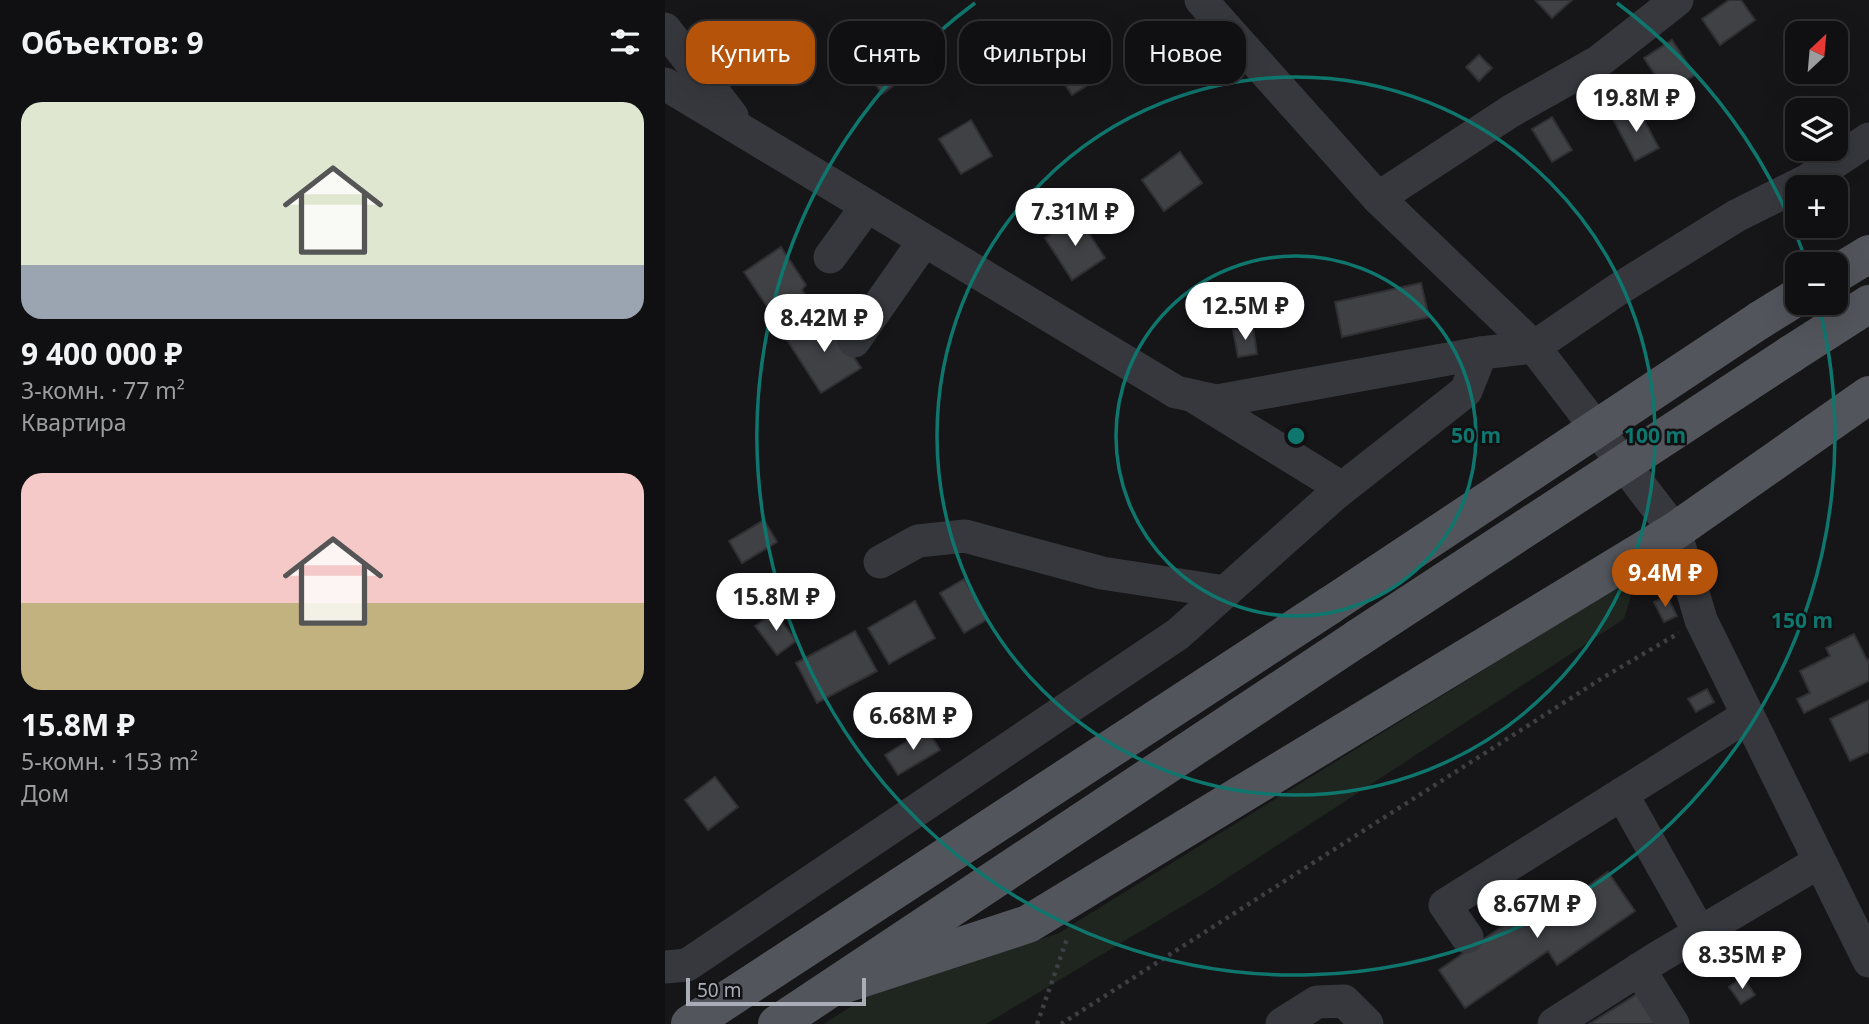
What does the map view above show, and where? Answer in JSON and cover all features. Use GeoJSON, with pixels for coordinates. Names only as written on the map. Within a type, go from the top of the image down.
{"type":"FeatureCollection","features":[{"type":"Feature","properties":{"kind":"main road"},"geometry":{"type":"LineString","coordinates":[[1848,267],[1869,254]]}},
{"type":"Feature","properties":{"kind":"main road"},"geometry":{"type":"LineString","coordinates":[[690,1024],[1785,304]]}},
{"type":"Feature","properties":{"kind":"main road"},"geometry":{"type":"LineString","coordinates":[[777,1024],[1869,304]]}},
{"type":"Feature","properties":{"kind":"main road"},"geometry":{"type":"LineString","coordinates":[[833,988],[1028,924],[1675,531],[1869,395]]}},
{"type":"Feature","properties":{"kind":"street"},"geometry":{"type":"LineString","coordinates":[[1201,0],[1378,198],[1534,347],[1675,531],[1701,620],[1869,961]]}},
{"type":"Feature","properties":{"kind":"street"},"geometry":{"type":"LineString","coordinates":[[1378,198],[1511,111],[1598,62],[1677,0]]}},
{"type":"Feature","properties":{"kind":"street"},"geometry":{"type":"LineString","coordinates":[[665,29],[745,132]]}},
{"type":"Feature","properties":{"kind":"street"},"geometry":{"type":"LineString","coordinates":[[665,84],[1176,392],[1217,401],[1481,353],[1534,347],[1617,290],[1736,216],[1808,180],[1869,139]]}},
{"type":"Feature","properties":{"kind":"street"},"geometry":{"type":"LineString","coordinates":[[830,257],[867,206]]}},
{"type":"Feature","properties":{"kind":"street"},"geometry":{"type":"LineString","coordinates":[[854,341],[924,241]]}},
{"type":"Feature","properties":{"kind":"street"},"geometry":{"type":"LineString","coordinates":[[665,967],[687,965],[1178,634],[1342,488],[1466,391],[1481,353]]}},
{"type":"Feature","properties":{"kind":"street"},"geometry":{"type":"LineString","coordinates":[[1196,398],[1342,488]]}},
{"type":"Feature","properties":{"kind":"street"},"geometry":{"type":"LineString","coordinates":[[880,562],[918,541],[965,536],[1102,573],[1225,592]]}},
{"type":"Feature","properties":{"kind":"street"},"geometry":{"type":"LineString","coordinates":[[1467,937],[1445,905],[1748,715]]}},
{"type":"Feature","properties":{"kind":"street"},"geometry":{"type":"LineString","coordinates":[[1622,794],[1700,933]]}},
{"type":"Feature","properties":{"kind":"street"},"geometry":{"type":"LineString","coordinates":[[1554,1024],[1819,862]]}},
{"type":"Feature","properties":{"kind":"street"},"geometry":{"type":"LineString","coordinates":[[1639,970],[1673,1024]]}},
{"type":"Feature","properties":{"kind":"street"},"geometry":{"type":"LineString","coordinates":[[1282,1024],[1317,1002],[1344,1000],[1367,1024]]}},
{"type":"Feature","properties":{"kind":"path"},"geometry":{"type":"LineString","coordinates":[[1061,1024],[1604,677],[1701,620]]}},
{"type":"Feature","properties":{"kind":"path"},"geometry":{"type":"LineString","coordinates":[[1037,1024],[1084,890]]}},
{"type":"Feature","properties":{"kind":"shaded area"},"geometry":{"type":"Polygon","coordinates":[[[1637,575],[1624,619],[1206,892],[986,1024],[824,1024],[883,986],[1057,934],[1637,575]]]}},
{"type":"Feature","properties":{"kind":"building"},"geometry":{"type":"Polygon","coordinates":[[[1535,0],[1572,0],[1552,18],[1535,0]]]}},
{"type":"Feature","properties":{"kind":"building"},"geometry":{"type":"Polygon","coordinates":[[[1729,0],[1741,0],[1755,20],[1720,45],[1702,19],[1729,0]]]}},
{"type":"Feature","properties":{"kind":"building"},"geometry":{"type":"Polygon","coordinates":[[[1672,40],[1695,75],[1667,93],[1644,58],[1672,40]]]}},
{"type":"Feature","properties":{"kind":"building"},"geometry":{"type":"Polygon","coordinates":[[[1479,55],[1492,68],[1479,81],[1466,67],[1479,55]]]}},
{"type":"Feature","properties":{"kind":"building"},"geometry":{"type":"Polygon","coordinates":[[[876,84],[896,84],[882,94],[876,84]]]}},
{"type":"Feature","properties":{"kind":"building"},"geometry":{"type":"Polygon","coordinates":[[[1065,84],[1089,84],[1072,95],[1065,84]]]}},
{"type":"Feature","properties":{"kind":"building"},"geometry":{"type":"Polygon","coordinates":[[[1637,107],[1659,148],[1635,161],[1613,119],[1637,107]]]}},
{"type":"Feature","properties":{"kind":"building"},"geometry":{"type":"Polygon","coordinates":[[[1552,117],[1572,150],[1552,162],[1532,129],[1552,117]]]}},
{"type":"Feature","properties":{"kind":"building"},"geometry":{"type":"Polygon","coordinates":[[[971,120],[992,156],[961,174],[939,139],[971,120]]]}},
{"type":"Feature","properties":{"kind":"building"},"geometry":{"type":"Polygon","coordinates":[[[1180,152],[1202,183],[1164,211],[1142,180],[1180,152]]]}},
{"type":"Feature","properties":{"kind":"building"},"geometry":{"type":"Polygon","coordinates":[[[1078,217],[1105,258],[1072,280],[1045,238],[1078,217]]]}},
{"type":"Feature","properties":{"kind":"building"},"geometry":{"type":"Polygon","coordinates":[[[781,247],[806,285],[802,290],[812,304],[786,321],[777,307],[770,311],[744,272],[781,247]]]}},
{"type":"Feature","properties":{"kind":"building"},"geometry":{"type":"Polygon","coordinates":[[[1421,283],[1429,317],[1342,337],[1335,302],[1421,283]]]}},
{"type":"Feature","properties":{"kind":"building"},"geometry":{"type":"Polygon","coordinates":[[[826,314],[861,368],[821,393],[787,340],[826,314]]]}},
{"type":"Feature","properties":{"kind":"building"},"geometry":{"type":"Polygon","coordinates":[[[1253,327],[1257,354],[1238,357],[1233,330],[1253,327]]]}},
{"type":"Feature","properties":{"kind":"building"},"geometry":{"type":"Polygon","coordinates":[[[764,520],[777,542],[742,563],[729,541],[764,520]]]}},
{"type":"Feature","properties":{"kind":"building"},"geometry":{"type":"Polygon","coordinates":[[[964,579],[988,619],[964,633],[940,593],[964,579]]]}},
{"type":"Feature","properties":{"kind":"building"},"geometry":{"type":"Polygon","coordinates":[[[1667,596],[1677,616],[1664,622],[1654,602],[1667,596]]]}},
{"type":"Feature","properties":{"kind":"building"},"geometry":{"type":"Polygon","coordinates":[[[915,601],[935,638],[889,664],[868,628],[915,601]]]}},
{"type":"Feature","properties":{"kind":"building"},"geometry":{"type":"Polygon","coordinates":[[[775,612],[796,641],[777,655],[755,626],[775,612]]]}},
{"type":"Feature","properties":{"kind":"building"},"geometry":{"type":"Polygon","coordinates":[[[855,631],[877,671],[817,703],[796,663],[855,631]]]}},
{"type":"Feature","properties":{"kind":"building"},"geometry":{"type":"Polygon","coordinates":[[[1854,634],[1867,660],[1869,659],[1869,681],[1804,713],[1797,699],[1810,693],[1800,671],[1830,656],[1826,648],[1854,634]]]}},
{"type":"Feature","properties":{"kind":"building"},"geometry":{"type":"Polygon","coordinates":[[[1707,689],[1714,702],[1696,712],[1688,699],[1707,689]]]}},
{"type":"Feature","properties":{"kind":"building"},"geometry":{"type":"Polygon","coordinates":[[[1869,700],[1869,752],[1850,761],[1830,719],[1869,700]]]}},
{"type":"Feature","properties":{"kind":"building"},"geometry":{"type":"Polygon","coordinates":[[[927,729],[940,750],[898,775],[885,755],[927,729]]]}},
{"type":"Feature","properties":{"kind":"building"},"geometry":{"type":"Polygon","coordinates":[[[715,777],[738,807],[708,830],[685,800],[715,777]]]}},
{"type":"Feature","properties":{"kind":"building"},"geometry":{"type":"Polygon","coordinates":[[[1608,872],[1635,911],[1557,965],[1548,951],[1465,1008],[1439,970],[1526,910],[1535,923],[1608,872]]]}},
{"type":"Feature","properties":{"kind":"building"},"geometry":{"type":"Polygon","coordinates":[[[1743,977],[1755,995],[1741,1004],[1729,987],[1743,977]]]}},
{"type":"Feature","properties":{"kind":"building"},"geometry":{"type":"Polygon","coordinates":[[[1637,994],[1656,1024],[1589,1024],[1637,994]]]}}]}
